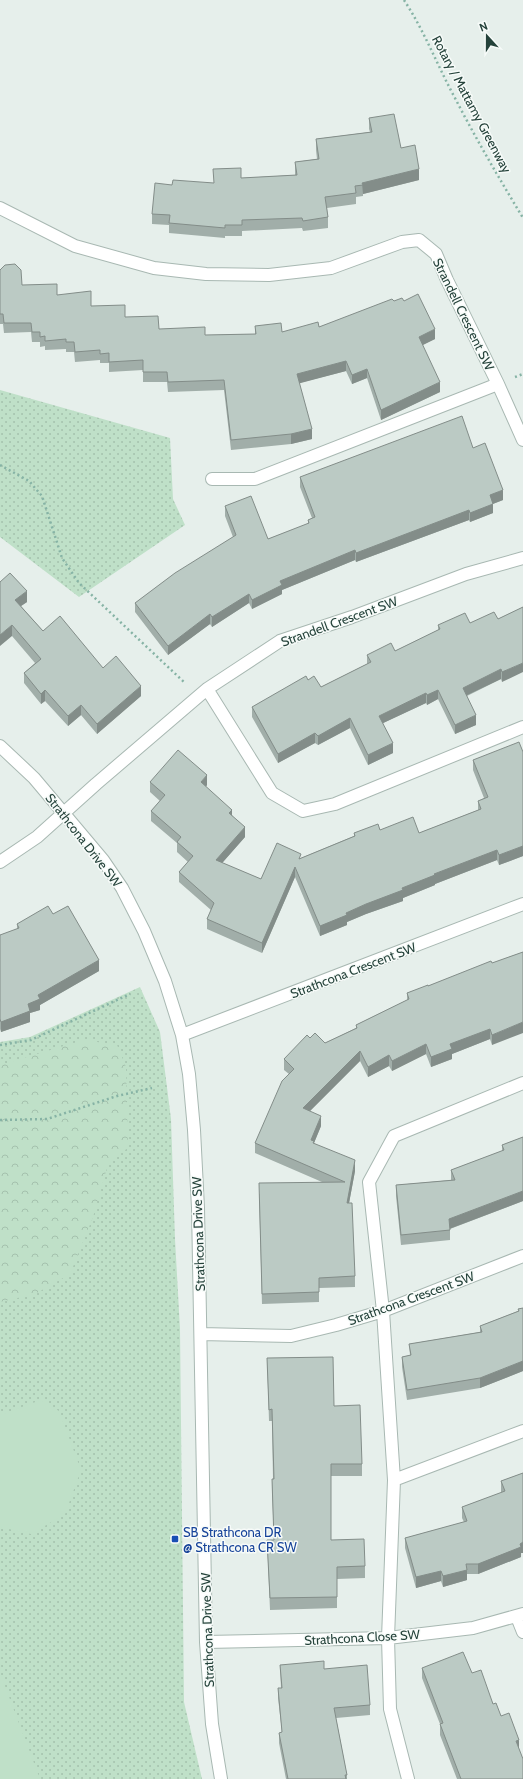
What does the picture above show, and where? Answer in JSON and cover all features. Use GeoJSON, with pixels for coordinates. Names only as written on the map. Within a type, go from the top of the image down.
{"type":"FeatureCollection","features":[{"type":"Feature","properties":{"kind":"street","name":"Strandell Crescent SW"},"geometry":{"type":"LineString","coordinates":[[0,208],[75,246],[154,268],[206,274],[269,275],[331,268],[402,242],[419,240],[436,254],[523,440]]}},
{"type":"Feature","properties":{"kind":"street"},"geometry":{"type":"LineString","coordinates":[[212,480],[255,479],[498,384]]}},
{"type":"Feature","properties":{"kind":"street","name":"Strandell Crescent SW"},"geometry":{"type":"LineString","coordinates":[[0,862],[37,837],[96,784],[207,689],[280,641],[352,617],[466,574],[523,558]]}},
{"type":"Feature","properties":{"kind":"street"},"geometry":{"type":"LineString","coordinates":[[207,689],[272,793],[303,811],[335,804],[523,727]]}},
{"type":"Feature","properties":{"kind":"street","name":"Strathcona Drive SW"},"geometry":{"type":"LineString","coordinates":[[0,746],[34,778],[103,860],[122,888],[144,931],[165,981],[182,1035],[189,1074],[194,1130],[201,1334],[206,1642],[212,1724],[221,1779]]}},
{"type":"Feature","properties":{"kind":"street","name":"Strathcona Crescent SW"},"geometry":{"type":"LineString","coordinates":[[182,1035],[523,904]]}},
{"type":"Feature","properties":{"kind":"street"},"geometry":{"type":"LineString","coordinates":[[408,1779],[390,1709],[388,1638],[394,1480],[383,1311],[370,1182],[394,1136],[523,1083]]}},
{"type":"Feature","properties":{"kind":"street","name":"Strathcona Crescent SW"},"geometry":{"type":"LineString","coordinates":[[201,1334],[290,1336],[336,1325],[383,1311],[523,1256]]}},
{"type":"Feature","properties":{"kind":"street"},"geometry":{"type":"LineString","coordinates":[[394,1480],[523,1431]]}},
{"type":"Feature","properties":{"kind":"street","name":"Strathcona Close SW"},"geometry":{"type":"LineString","coordinates":[[206,1642],[388,1638],[473,1628],[520,1615],[523,1632]]}},
{"type":"Feature","properties":{"kind":"path","name":"Rotary / Mattamy Greenway"},"geometry":{"type":"LineString","coordinates":[[404,0],[419,23],[454,96],[523,218]]}},
{"type":"Feature","properties":{"kind":"path"},"geometry":{"type":"LineString","coordinates":[[0,464],[29,481],[42,496],[62,558],[79,583],[183,682],[207,689]]}},
{"type":"Feature","properties":{"kind":"path"},"geometry":{"type":"LineString","coordinates":[[0,1045],[31,1040],[130,994]]}},
{"type":"Feature","properties":{"kind":"path"},"geometry":{"type":"LineString","coordinates":[[0,1120],[47,1119],[117,1096],[152,1088]]}},
{"type":"Feature","properties":{"kind":"green space"},"geometry":{"type":"Polygon","coordinates":[[[0,390],[170,438],[173,499],[185,525],[79,597],[0,537],[0,390]]]}},
{"type":"Feature","properties":{"kind":"green space"},"geometry":{"type":"Polygon","coordinates":[[[140,987],[160,1032],[171,1119],[180,1329],[184,1702],[202,1779],[0,1779],[0,1042],[30,1037],[140,987]]]}},
{"type":"Feature","properties":{"kind":"green space"},"geometry":{"type":"Polygon","coordinates":[[[84,1040],[117,1045],[126,1067],[128,1148],[109,1161],[93,1217],[70,1274],[35,1294],[0,1302],[0,1065],[84,1040]]]}},
{"type":"Feature","properties":{"kind":"green space"},"geometry":{"type":"Polygon","coordinates":[[[41,1400],[59,1411],[81,1470],[65,1514],[31,1534],[0,1527],[0,1415],[41,1400]]]}},
{"type":"Feature","properties":{"kind":"green space"},"geometry":{"type":"Polygon","coordinates":[[[0,1673],[40,1779],[0,1779],[0,1673]]]}},
{"type":"Feature","properties":{"kind":"building"},"geometry":{"type":"Polygon","coordinates":[[[394,114],[401,148],[415,145],[419,169],[362,183],[363,185],[355,186],[356,193],[325,197],[328,217],[303,221],[302,218],[242,220],[242,225],[225,225],[225,228],[169,223],[170,215],[152,214],[155,183],[172,185],[173,180],[214,183],[213,169],[241,168],[241,178],[297,175],[295,162],[319,159],[316,139],[372,132],[369,118],[394,114]]]}},
{"type":"Feature","properties":{"kind":"building"},"geometry":{"type":"Polygon","coordinates":[[[15,264],[21,270],[22,285],[57,284],[57,295],[91,291],[91,306],[125,305],[125,317],[158,316],[159,329],[205,327],[205,335],[256,334],[255,326],[281,323],[282,332],[318,322],[319,327],[392,299],[394,301],[402,298],[404,301],[418,294],[435,329],[419,337],[440,382],[381,410],[367,369],[352,375],[346,361],[297,374],[312,429],[291,434],[231,440],[224,380],[168,382],[167,372],[143,372],[143,360],[109,362],[109,353],[100,354],[100,350],[75,352],[74,342],[66,342],[66,339],[45,341],[45,336],[40,337],[40,332],[32,332],[31,323],[4,323],[3,314],[0,314],[0,270],[5,265],[15,264]]]}},
{"type":"Feature","properties":{"kind":"building"},"geometry":{"type":"Polygon","coordinates":[[[462,416],[473,448],[485,443],[503,490],[490,495],[493,504],[470,513],[469,510],[356,553],[355,550],[280,581],[282,585],[252,600],[249,594],[212,617],[210,614],[168,646],[135,603],[175,573],[236,535],[225,506],[251,496],[268,539],[309,523],[308,520],[315,517],[300,477],[462,416]]]}},
{"type":"Feature","properties":{"kind":"building"},"geometry":{"type":"Polygon","coordinates":[[[10,573],[27,591],[15,600],[43,631],[60,616],[103,668],[116,656],[141,686],[97,724],[81,705],[68,716],[45,690],[41,694],[24,673],[41,659],[12,625],[0,635],[0,582],[10,573]]]}},
{"type":"Feature","properties":{"kind":"building"},"geometry":{"type":"Polygon","coordinates":[[[523,607],[523,663],[502,672],[501,669],[463,688],[476,715],[455,725],[438,690],[427,695],[426,693],[379,716],[393,743],[368,755],[350,718],[318,736],[315,733],[278,754],[252,707],[306,676],[308,680],[314,676],[321,687],[371,662],[367,655],[391,643],[395,651],[440,629],[438,625],[465,613],[470,623],[494,612],[498,619],[523,607]]]}},
{"type":"Feature","properties":{"kind":"building"},"geometry":{"type":"Polygon","coordinates":[[[519,742],[523,752],[523,846],[499,855],[497,850],[434,874],[435,875],[402,888],[403,890],[366,904],[346,913],[347,915],[320,926],[295,867],[262,943],[207,919],[214,903],[179,872],[193,856],[177,842],[181,837],[151,811],[165,795],[150,782],[178,750],[207,775],[201,782],[232,810],[229,813],[245,827],[216,860],[261,879],[277,843],[301,854],[299,859],[355,836],[354,833],[378,824],[380,830],[413,817],[419,833],[481,809],[478,801],[488,797],[473,760],[519,742]]]}},
{"type":"Feature","properties":{"kind":"building"},"geometry":{"type":"Polygon","coordinates":[[[48,906],[53,914],[68,906],[99,960],[38,995],[40,999],[28,1004],[30,1011],[1,1022],[0,935],[19,928],[17,924],[48,906]]]}},
{"type":"Feature","properties":{"kind":"building"},"geometry":{"type":"Polygon","coordinates":[[[523,952],[523,1022],[492,1035],[490,1029],[450,1044],[452,1049],[431,1057],[426,1044],[392,1061],[389,1055],[368,1067],[360,1051],[303,1108],[321,1116],[311,1140],[314,1141],[313,1143],[355,1160],[347,1203],[352,1203],[355,1276],[319,1278],[319,1292],[262,1294],[259,1183],[345,1182],[255,1143],[282,1081],[294,1069],[284,1059],[307,1035],[310,1038],[315,1033],[325,1043],[357,1028],[356,1025],[409,999],[407,993],[491,961],[492,963],[523,952]]]}},
{"type":"Feature","properties":{"kind":"building"},"geometry":{"type":"Polygon","coordinates":[[[523,1137],[523,1191],[449,1219],[450,1230],[401,1235],[396,1185],[455,1180],[451,1170],[504,1150],[502,1145],[523,1137]]]}},
{"type":"Feature","properties":{"kind":"building"},"geometry":{"type":"Polygon","coordinates":[[[523,1308],[523,1361],[480,1378],[407,1390],[402,1357],[411,1355],[409,1344],[482,1332],[480,1326],[519,1311],[518,1309],[523,1308]]]}},
{"type":"Feature","properties":{"kind":"building"},"geometry":{"type":"Polygon","coordinates":[[[333,1357],[334,1406],[360,1405],[362,1464],[331,1464],[331,1540],[364,1539],[365,1566],[337,1567],[337,1597],[270,1598],[267,1540],[274,1540],[272,1479],[274,1479],[272,1409],[269,1410],[267,1358],[333,1357]]]}},
{"type":"Feature","properties":{"kind":"building"},"geometry":{"type":"Polygon","coordinates":[[[523,1473],[523,1542],[520,1544],[521,1547],[478,1564],[466,1564],[467,1570],[443,1576],[441,1571],[416,1577],[405,1538],[467,1521],[462,1507],[505,1491],[501,1481],[523,1473]]]}},
{"type":"Feature","properties":{"kind":"building"},"geometry":{"type":"Polygon","coordinates":[[[463,1652],[472,1673],[481,1670],[493,1704],[496,1703],[501,1716],[509,1713],[519,1740],[516,1741],[523,1759],[523,1779],[461,1779],[440,1724],[443,1723],[422,1668],[463,1652]]]}},
{"type":"Feature","properties":{"kind":"building"},"geometry":{"type":"Polygon","coordinates":[[[324,1661],[324,1669],[367,1665],[370,1705],[334,1708],[347,1775],[345,1775],[346,1779],[288,1779],[279,1733],[282,1732],[278,1688],[282,1688],[280,1665],[324,1661]]]}},
{"type":"Feature","properties":{"kind":"place","name":"SB Strathcona DR @ Strathcona CR SW"},"geometry":{"type":"Point","coordinates":[175,1539]}}]}
